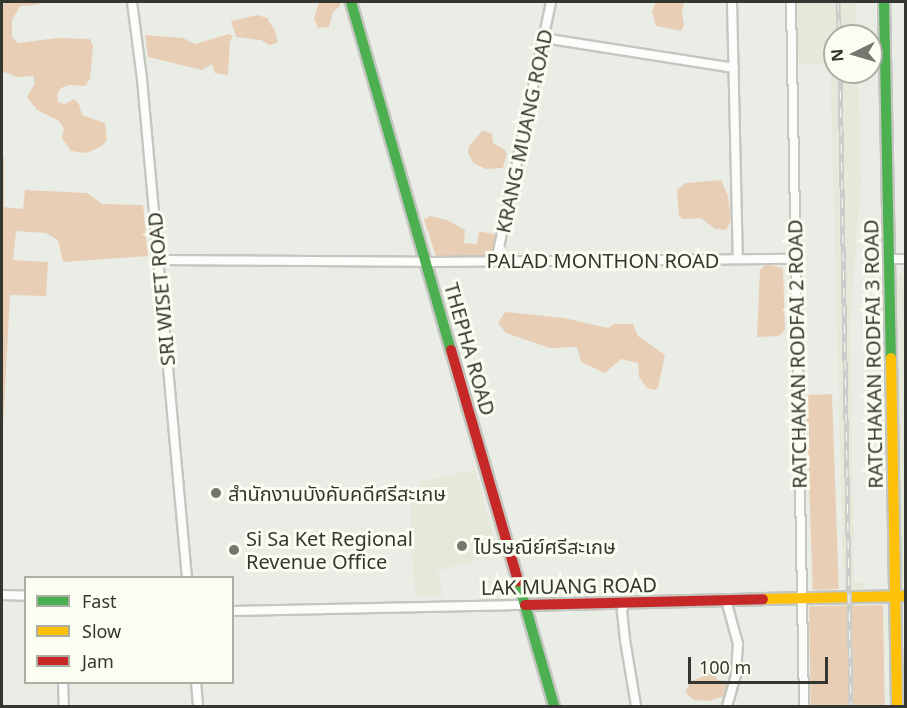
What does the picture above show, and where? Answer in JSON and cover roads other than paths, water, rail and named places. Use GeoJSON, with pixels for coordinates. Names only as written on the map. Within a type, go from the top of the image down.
{"type":"FeatureCollection","features":[{"type":"Feature","properties":{"kind":"street","name":"SRI WISET ROAD"},"geometry":{"type":"LineString","coordinates":[[132,2],[142,79],[187,576]]}},
{"type":"Feature","properties":{"kind":"street","name":"THEPHA ROAD"},"geometry":{"type":"LineString","coordinates":[[351,2],[554,706]]}},
{"type":"Feature","properties":{"kind":"street","name":"KRANG MUANG ROAD"},"geometry":{"type":"LineString","coordinates":[[496,261],[551,2]]}},
{"type":"Feature","properties":{"kind":"street"},"geometry":{"type":"LineString","coordinates":[[732,2],[738,259]]}},
{"type":"Feature","properties":{"kind":"street","name":"RATCHAKAN RODFAI 2 ROAD"},"geometry":{"type":"LineString","coordinates":[[791,2],[804,706]]}},
{"type":"Feature","properties":{"kind":"street","name":"RATCHAKAN RODFAI 3 ROAD"},"geometry":{"type":"LineString","coordinates":[[884,2],[889,259],[900,596],[897,706]]}},
{"type":"Feature","properties":{"kind":"street"},"geometry":{"type":"LineString","coordinates":[[543,38],[734,68]]}},
{"type":"Feature","properties":{"kind":"street","name":"PALAD MONTHON ROAD"},"geometry":{"type":"LineString","coordinates":[[159,260],[426,262],[796,259]]}},
{"type":"Feature","properties":{"kind":"street"},"geometry":{"type":"LineString","coordinates":[[889,259],[906,259]]}},
{"type":"Feature","properties":{"kind":"street"},"geometry":{"type":"LineString","coordinates":[[2,595],[24,596]]}},
{"type":"Feature","properties":{"kind":"street","name":"LAK MUANG ROAD"},"geometry":{"type":"LineString","coordinates":[[234,611],[900,596]]}},
{"type":"Feature","properties":{"kind":"street"},"geometry":{"type":"LineString","coordinates":[[726,600],[738,644],[736,675],[727,706]]}},
{"type":"Feature","properties":{"kind":"street"},"geometry":{"type":"LineString","coordinates":[[625,603],[622,611],[624,631],[636,706]]}},
{"type":"Feature","properties":{"kind":"street"},"geometry":{"type":"LineString","coordinates":[[63,684],[64,706]]}},
{"type":"Feature","properties":{"kind":"street"},"geometry":{"type":"LineString","coordinates":[[196,684],[198,706]]}},
{"type":"Feature","properties":{"kind":"railway"},"geometry":{"type":"LineString","coordinates":[[838,2],[839,24]]}},
{"type":"Feature","properties":{"kind":"railway"},"geometry":{"type":"LineString","coordinates":[[840,84],[851,706]]}},
{"type":"Feature","properties":{"kind":"place","name":"สำนักงานบังคับคดีศรีสะเกษ"},"geometry":{"type":"Point","coordinates":[216,493]}},
{"type":"Feature","properties":{"kind":"place","name":"ไปรษณีย์ศรีสะเกษ"},"geometry":{"type":"Point","coordinates":[462,546]}},
{"type":"Feature","properties":{"kind":"place","name":"Si Sa Ket Regional Revenue Office"},"geometry":{"type":"Point","coordinates":[234,550]}}]}
